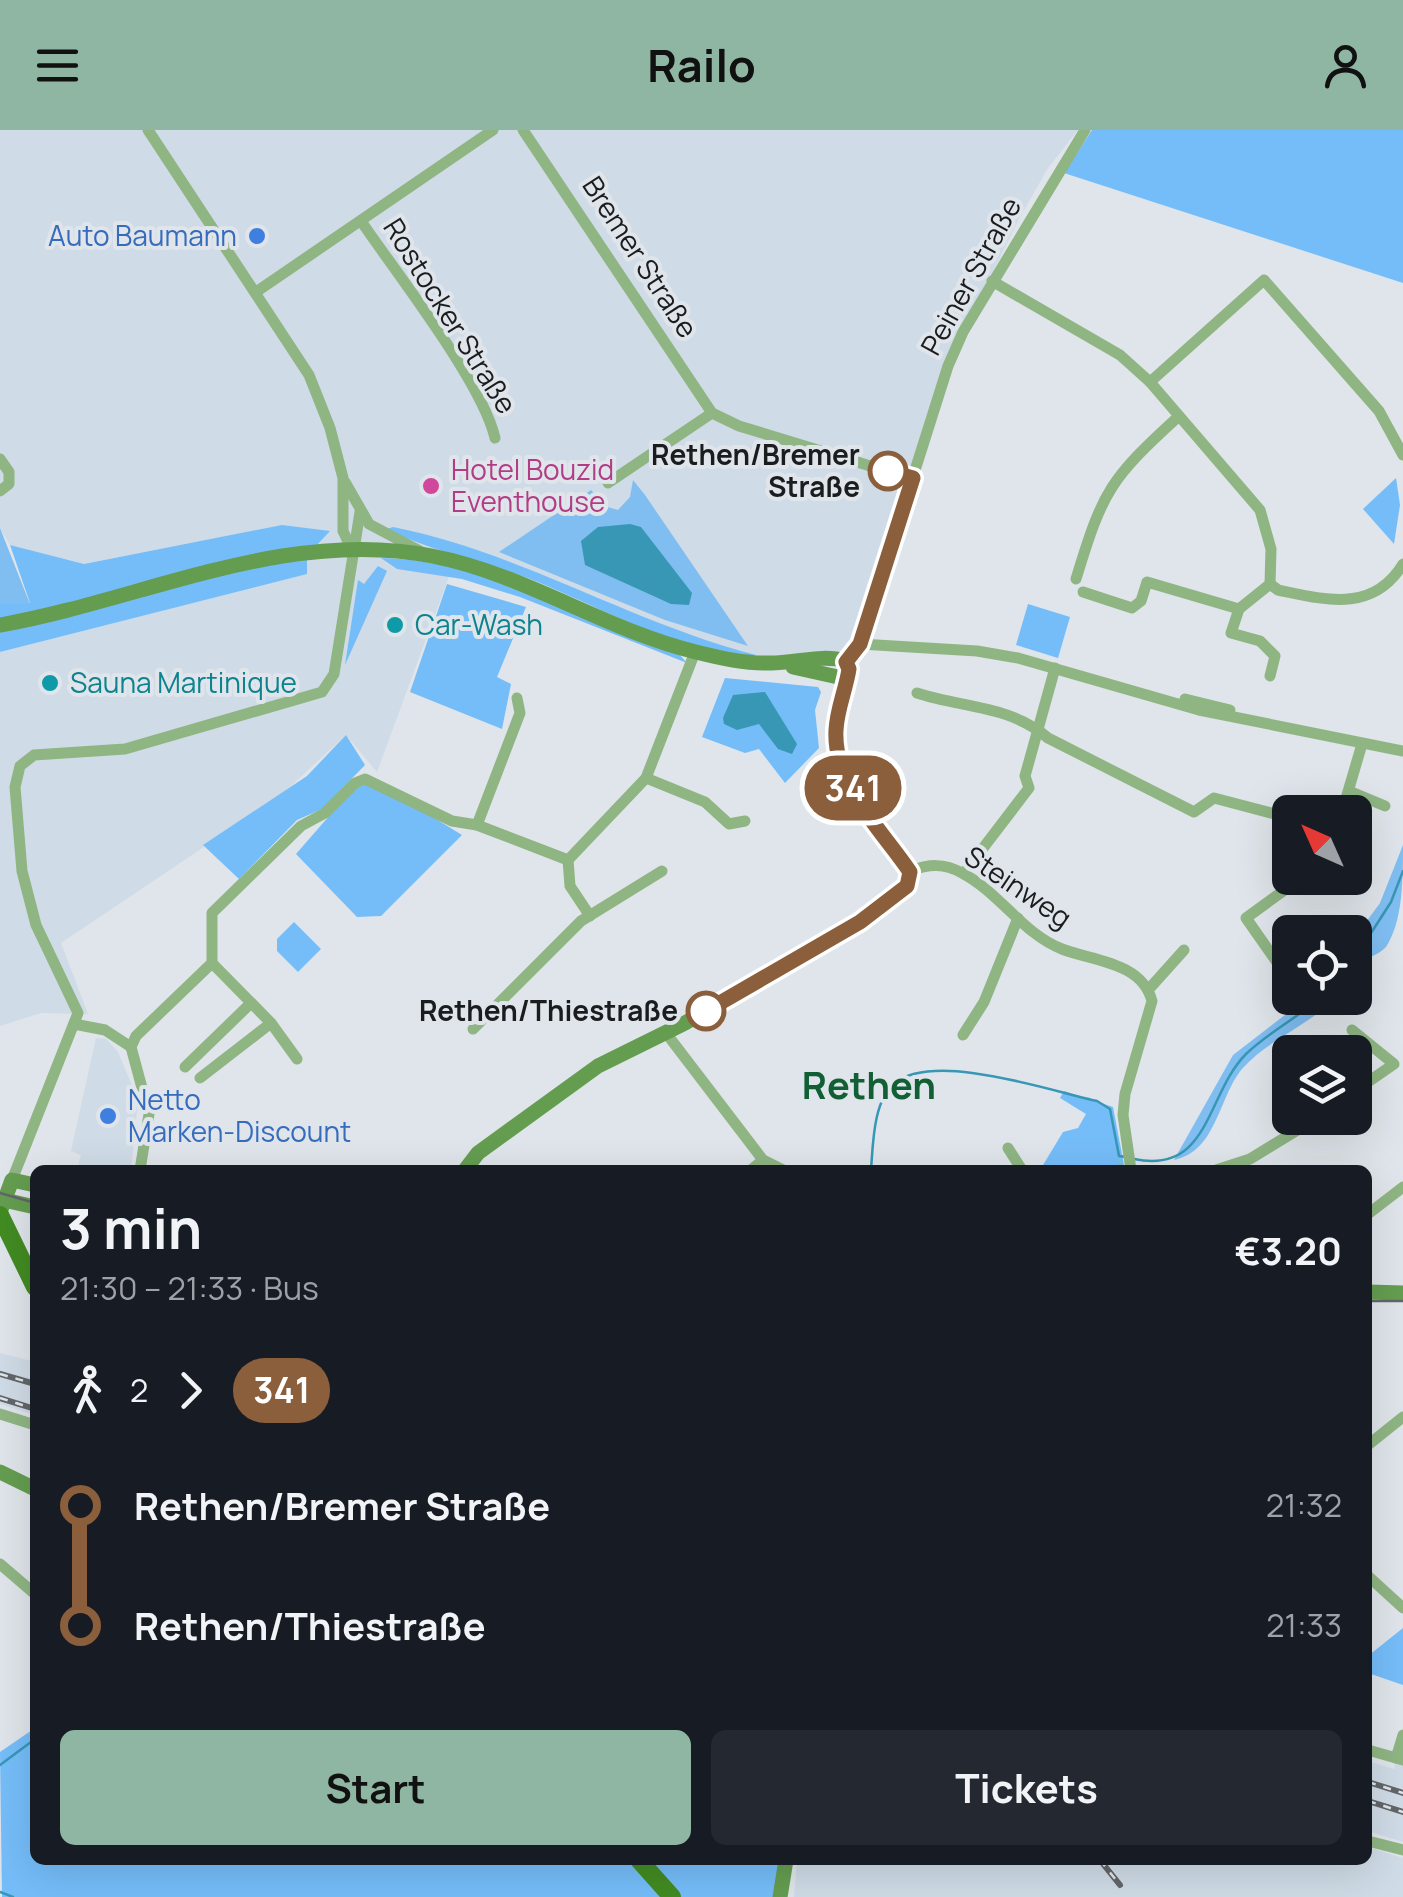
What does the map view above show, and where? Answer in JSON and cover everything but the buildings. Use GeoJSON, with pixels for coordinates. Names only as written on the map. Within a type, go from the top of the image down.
{"type":"FeatureCollection","features":[{"type":"Feature","properties":{"kind":"main road"},"geometry":{"type":"LineString","coordinates":[[1,1206],[30,1275]]}},
{"type":"Feature","properties":{"kind":"main road"},"geometry":{"type":"LineString","coordinates":[[643,1865],[672,1897]]}},
{"type":"Feature","properties":{"kind":"street"},"geometry":{"type":"LineString","coordinates":[[148,130],[315,388],[343,478],[360,512],[380,532],[431,556],[504,577],[695,652],[778,663],[848,679]]}},
{"type":"Feature","properties":{"kind":"street"},"geometry":{"type":"LineString","coordinates":[[256,292],[493,130]]}},
{"type":"Feature","properties":{"kind":"street","name":"Bremer Straße"},"geometry":{"type":"LineString","coordinates":[[524,130],[712,413]]}},
{"type":"Feature","properties":{"kind":"street","name":"Peiner Straße"},"geometry":{"type":"LineString","coordinates":[[846,662],[860,644],[948,366],[992,280],[1086,130]]}},
{"type":"Feature","properties":{"kind":"street","name":"Rostocker Straße"},"geometry":{"type":"LineString","coordinates":[[361,221],[453,358],[491,420],[495,438]]}},
{"type":"Feature","properties":{"kind":"street"},"geometry":{"type":"LineString","coordinates":[[992,280],[1120,355],[1150,382],[1260,510],[1271,549],[1270,584],[1239,610],[1230,633],[1260,641],[1275,656],[1270,676]]}},
{"type":"Feature","properties":{"kind":"street"},"geometry":{"type":"LineString","coordinates":[[1150,382],[1264,280],[1379,411],[1403,454]]}},
{"type":"Feature","properties":{"kind":"street"},"geometry":{"type":"LineString","coordinates":[[608,483],[712,413],[738,426],[913,478]]}},
{"type":"Feature","properties":{"kind":"street"},"geometry":{"type":"LineString","coordinates":[[1076,579],[1097,510],[1113,480],[1179,416]]}},
{"type":"Feature","properties":{"kind":"street"},"geometry":{"type":"LineString","coordinates":[[0,459],[9,472],[8,484],[0,490]]}},
{"type":"Feature","properties":{"kind":"street"},"geometry":{"type":"LineString","coordinates":[[343,478],[344,531],[352,550]]}},
{"type":"Feature","properties":{"kind":"street"},"geometry":{"type":"LineString","coordinates":[[30,1207],[1,1206],[78,1013],[36,925],[22,871],[16,774],[34,755],[125,750],[322,692],[334,674],[352,550],[360,532],[360,512]]}},
{"type":"Feature","properties":{"kind":"street"},"geometry":{"type":"LineString","coordinates":[[0,625],[230,568],[352,550],[431,556]]}},
{"type":"Feature","properties":{"kind":"street"},"geometry":{"type":"LineString","coordinates":[[1270,584],[1296,594],[1350,601],[1377,592],[1403,564]]}},
{"type":"Feature","properties":{"kind":"street"},"geometry":{"type":"LineString","coordinates":[[1083,592],[1132,608],[1141,601],[1147,582],[1239,610]]}},
{"type":"Feature","properties":{"kind":"street"},"geometry":{"type":"LineString","coordinates":[[0,615],[69,607]]}},
{"type":"Feature","properties":{"kind":"street"},"geometry":{"type":"LineString","coordinates":[[860,644],[978,651],[1055,668],[1199,710],[1403,751]]}},
{"type":"Feature","properties":{"kind":"street"},"geometry":{"type":"LineString","coordinates":[[590,916],[570,886],[568,860],[646,778],[695,652]]}},
{"type":"Feature","properties":{"kind":"street"},"geometry":{"type":"LineString","coordinates":[[469,1165],[478,1153],[598,1066],[666,1032],[901,894],[910,872],[868,816],[841,764],[836,734],[848,679],[846,662],[833,657],[778,663]]}},
{"type":"Feature","properties":{"kind":"street"},"geometry":{"type":"LineString","coordinates":[[964,874],[1029,788],[1024,776],[1055,668]]}},
{"type":"Feature","properties":{"kind":"street"},"geometry":{"type":"LineString","coordinates":[[917,693],[958,706],[970,702],[1039,730],[1194,812],[1214,798],[1272,813]]}},
{"type":"Feature","properties":{"kind":"street"},"geometry":{"type":"LineString","coordinates":[[476,825],[520,714],[517,698]]}},
{"type":"Feature","properties":{"kind":"street"},"geometry":{"type":"LineString","coordinates":[[1348,795],[1362,744]]}},
{"type":"Feature","properties":{"kind":"street"},"geometry":{"type":"LineString","coordinates":[[646,778],[706,802],[729,824],[745,820]]}},
{"type":"Feature","properties":{"kind":"street"},"geometry":{"type":"LineString","coordinates":[[297,1059],[271,1023],[212,963],[212,914],[300,826],[325,813],[355,783],[376,781],[452,821],[476,825],[568,860]]}},
{"type":"Feature","properties":{"kind":"street"},"geometry":{"type":"LineString","coordinates":[[1349,791],[1386,806]]}},
{"type":"Feature","properties":{"kind":"street","name":"Steinweg"},"geometry":{"type":"LineString","coordinates":[[910,872],[929,864],[964,874],[1059,948],[1121,967],[1148,989]]}},
{"type":"Feature","properties":{"kind":"street"},"geometry":{"type":"LineString","coordinates":[[473,1028],[590,916],[662,871]]}},
{"type":"Feature","properties":{"kind":"street"},"geometry":{"type":"LineString","coordinates":[[1272,955],[1246,918],[1278,895]]}},
{"type":"Feature","properties":{"kind":"street"},"geometry":{"type":"LineString","coordinates":[[963,1035],[984,1002],[1018,918]]}},
{"type":"Feature","properties":{"kind":"street"},"geometry":{"type":"LineString","coordinates":[[1126,1165],[1125,1094],[1152,1002],[1148,989],[1184,950]]}},
{"type":"Feature","properties":{"kind":"street"},"geometry":{"type":"LineString","coordinates":[[141,1165],[149,1114],[131,1047],[136,1036],[212,963]]}},
{"type":"Feature","properties":{"kind":"street"},"geometry":{"type":"LineString","coordinates":[[184,1067],[251,1003]]}},
{"type":"Feature","properties":{"kind":"street"},"geometry":{"type":"LineString","coordinates":[[200,1078],[271,1023]]}},
{"type":"Feature","properties":{"kind":"street"},"geometry":{"type":"LineString","coordinates":[[73,1026],[105,1030],[131,1047]]}},
{"type":"Feature","properties":{"kind":"street"},"geometry":{"type":"LineString","coordinates":[[1352,1030],[1358,1035]]}},
{"type":"Feature","properties":{"kind":"street"},"geometry":{"type":"LineString","coordinates":[[666,1032],[763,1160],[773,1165]]}},
{"type":"Feature","properties":{"kind":"street"},"geometry":{"type":"LineString","coordinates":[[1372,1046],[1394,1064],[1372,1079]]}},
{"type":"Feature","properties":{"kind":"street"},"geometry":{"type":"LineString","coordinates":[[1231,1165],[1250,1159],[1289,1135]]}},
{"type":"Feature","properties":{"kind":"street"},"geometry":{"type":"LineString","coordinates":[[1008,1148],[1019,1165]]}},
{"type":"Feature","properties":{"kind":"street"},"geometry":{"type":"LineString","coordinates":[[757,1165],[763,1160]]}},
{"type":"Feature","properties":{"kind":"street"},"geometry":{"type":"LineString","coordinates":[[12,1180],[30,1183]]}},
{"type":"Feature","properties":{"kind":"street"},"geometry":{"type":"LineString","coordinates":[[1372,1211],[1403,1187]]}},
{"type":"Feature","properties":{"kind":"street"},"geometry":{"type":"LineString","coordinates":[[1372,1292],[1403,1292]]}},
{"type":"Feature","properties":{"kind":"street"},"geometry":{"type":"LineString","coordinates":[[0,1414],[30,1423]]}},
{"type":"Feature","properties":{"kind":"street"},"geometry":{"type":"LineString","coordinates":[[1372,1442],[1403,1417]]}},
{"type":"Feature","properties":{"kind":"street"},"geometry":{"type":"LineString","coordinates":[[0,1472],[30,1487]]}},
{"type":"Feature","properties":{"kind":"street"},"geometry":{"type":"LineString","coordinates":[[1,1566],[30,1590]]}},
{"type":"Feature","properties":{"kind":"street"},"geometry":{"type":"LineString","coordinates":[[1372,1581],[1388,1590],[1403,1608]]}},
{"type":"Feature","properties":{"kind":"street"},"geometry":{"type":"LineString","coordinates":[[1372,1751],[1399,1759],[1403,1736]]}},
{"type":"Feature","properties":{"kind":"street"},"geometry":{"type":"LineString","coordinates":[[1372,1842],[1403,1850]]}},
{"type":"Feature","properties":{"kind":"street"},"geometry":{"type":"LineString","coordinates":[[780,1897],[785,1865]]}},
{"type":"Feature","properties":{"kind":"shaded area"},"geometry":{"type":"Polygon","coordinates":[[[0,130],[1078,130],[1048,168],[963,332],[860,644],[842,654],[762,663],[681,646],[455,560],[377,772],[346,735],[280,796],[61,943],[88,1014],[41,1013],[0,1026],[0,652],[306,574],[307,557],[329,532],[282,525],[84,564],[10,545],[0,528],[0,130]]]}},
{"type":"Feature","properties":{"kind":"shaded area"},"geometry":{"type":"Polygon","coordinates":[[[1092,130],[1403,130],[1403,283],[1064,173],[1092,130]]]}},
{"type":"Feature","properties":{"kind":"shaded area"},"geometry":{"type":"Polygon","coordinates":[[[1396,478],[1400,505],[1394,544],[1363,509],[1396,478]]]}},
{"type":"Feature","properties":{"kind":"shaded area"},"geometry":{"type":"Polygon","coordinates":[[[633,480],[748,646],[665,620],[499,552],[591,490],[604,506],[618,510],[630,497],[633,480]]]}},
{"type":"Feature","properties":{"kind":"shaded area"},"geometry":{"type":"Polygon","coordinates":[[[282,525],[330,531],[307,556],[307,574],[0,652],[0,604],[30,603],[10,545],[84,564],[282,525]]]}},
{"type":"Feature","properties":{"kind":"shaded area"},"geometry":{"type":"Polygon","coordinates":[[[393,527],[486,553],[665,625],[756,655],[704,650],[673,640],[525,577],[387,529],[393,527]]]}},
{"type":"Feature","properties":{"kind":"shaded area"},"geometry":{"type":"Polygon","coordinates":[[[598,527],[641,527],[692,593],[689,605],[671,604],[585,565],[581,541],[598,527]]]}},
{"type":"Feature","properties":{"kind":"shaded area"},"geometry":{"type":"Polygon","coordinates":[[[0,528],[30,604],[0,604],[0,528]]]}},
{"type":"Feature","properties":{"kind":"shaded area"},"geometry":{"type":"Polygon","coordinates":[[[381,558],[458,568],[534,592],[679,654],[687,663],[520,597],[462,579],[397,569],[381,558]]]}},
{"type":"Feature","properties":{"kind":"shaded area"},"geometry":{"type":"Polygon","coordinates":[[[378,566],[387,571],[345,665],[358,580],[364,584],[378,566]]]}},
{"type":"Feature","properties":{"kind":"shaded area"},"geometry":{"type":"Polygon","coordinates":[[[447,584],[526,607],[497,677],[511,684],[502,729],[410,692],[447,584]]]}},
{"type":"Feature","properties":{"kind":"shaded area"},"geometry":{"type":"Polygon","coordinates":[[[1028,604],[1070,617],[1058,658],[1016,645],[1028,604]]]}},
{"type":"Feature","properties":{"kind":"shaded area"},"geometry":{"type":"Polygon","coordinates":[[[725,678],[818,687],[821,692],[815,710],[819,748],[785,783],[759,749],[745,753],[702,737],[725,678]]]}},
{"type":"Feature","properties":{"kind":"shaded area"},"geometry":{"type":"Polygon","coordinates":[[[765,692],[797,744],[792,754],[778,749],[759,724],[737,730],[724,724],[733,695],[765,692]]]}},
{"type":"Feature","properties":{"kind":"shaded area"},"geometry":{"type":"Polygon","coordinates":[[[346,735],[365,765],[322,809],[297,820],[239,879],[203,845],[307,776],[346,735]]]}},
{"type":"Feature","properties":{"kind":"shaded area"},"geometry":{"type":"Polygon","coordinates":[[[357,784],[379,784],[462,835],[381,916],[357,917],[296,854],[357,784]]]}},
{"type":"Feature","properties":{"kind":"shaded area"},"geometry":{"type":"Polygon","coordinates":[[[1403,845],[1396,925],[1386,947],[1372,957],[1371,915],[1380,903],[1403,845]]]}},
{"type":"Feature","properties":{"kind":"shaded area"},"geometry":{"type":"Polygon","coordinates":[[[294,922],[321,949],[298,972],[277,951],[277,939],[294,922]]]}},
{"type":"Feature","properties":{"kind":"shaded area"},"geometry":{"type":"Polygon","coordinates":[[[1285,1015],[1315,1015],[1285,1035],[1272,1035],[1272,1044],[1252,1058],[1234,1081],[1208,1135],[1188,1155],[1174,1160],[1233,1055],[1285,1015]]]}},
{"type":"Feature","properties":{"kind":"shaded area"},"geometry":{"type":"Polygon","coordinates":[[[96,1038],[106,1039],[118,1052],[138,1100],[132,1165],[78,1165],[81,1155],[71,1151],[96,1038]]]}},
{"type":"Feature","properties":{"kind":"shaded area"},"geometry":{"type":"Polygon","coordinates":[[[1064,1091],[1113,1107],[1124,1165],[1043,1165],[1063,1132],[1078,1128],[1086,1114],[1060,1098],[1064,1091]]]}},
{"type":"Feature","properties":{"kind":"shaded area"},"geometry":{"type":"Polygon","coordinates":[[[0,1353],[30,1361],[30,1413],[0,1404],[0,1353]]]}},
{"type":"Feature","properties":{"kind":"shaded area"},"geometry":{"type":"Polygon","coordinates":[[[1403,1628],[1403,1685],[1372,1674],[1372,1653],[1403,1628]]]}},
{"type":"Feature","properties":{"kind":"shaded area"},"geometry":{"type":"Polygon","coordinates":[[[30,1731],[30,1865],[780,1865],[776,1897],[2,1897],[0,1752],[30,1731]]]}},
{"type":"Feature","properties":{"kind":"shaded area"},"geometry":{"type":"Polygon","coordinates":[[[1403,1742],[1403,1842],[1372,1832],[1372,1762],[1394,1769],[1403,1742]]]}},
{"type":"Feature","properties":{"kind":"shaded area"},"geometry":{"type":"Polygon","coordinates":[[[1372,1848],[1403,1858],[1403,1897],[794,1897],[797,1865],[1372,1865],[1372,1848]]]}},
{"type":"Feature","properties":{"kind":"waterway"},"geometry":{"type":"LineString","coordinates":[[1372,932],[1391,902],[1403,871]]}},
{"type":"Feature","properties":{"kind":"waterway"},"geometry":{"type":"LineString","coordinates":[[1134,1159],[1159,1161],[1178,1155],[1192,1143],[1246,1054],[1298,1015]]}},
{"type":"Feature","properties":{"kind":"waterway"},"geometry":{"type":"LineString","coordinates":[[872,1165],[876,1124],[888,1091],[913,1074],[937,1071],[994,1076],[1097,1101],[1110,1109],[1119,1156],[1126,1157]]}},
{"type":"Feature","properties":{"kind":"waterway"},"geometry":{"type":"LineString","coordinates":[[0,1765],[30,1743]]}},
{"type":"Feature","properties":{"kind":"waterway"},"geometry":{"type":"LineString","coordinates":[[0,1892],[13,1897]]}},
{"type":"Feature","properties":{"kind":"tram line"},"geometry":{"type":"LineString","coordinates":[[0,1193],[30,1202]]}},
{"type":"Feature","properties":{"kind":"tram line"},"geometry":{"type":"LineString","coordinates":[[1372,1301],[1403,1301]]}},
{"type":"Feature","properties":{"kind":"railway"},"geometry":{"type":"LineString","coordinates":[[0,1374],[30,1383]]}},
{"type":"Feature","properties":{"kind":"railway"},"geometry":{"type":"LineString","coordinates":[[0,1398],[30,1407]]}},
{"type":"Feature","properties":{"kind":"railway"},"geometry":{"type":"LineString","coordinates":[[1372,1783],[1403,1793]]}},
{"type":"Feature","properties":{"kind":"railway"},"geometry":{"type":"LineString","coordinates":[[1372,1802],[1403,1812]]}},
{"type":"Feature","properties":{"kind":"railway"},"geometry":{"type":"LineString","coordinates":[[1104,1865],[1120,1885]]}},
{"type":"Feature","properties":{"kind":"bus line","name":"341"},"geometry":{"type":"LineString","coordinates":[[706,1011],[860,922],[901,894],[910,878],[898,854],[868,816],[841,764],[836,734],[849,669],[846,662],[860,644],[913,478],[888,471]]}},
{"type":"Feature","properties":{"kind":"place","name":"Auto Baumann"},"geometry":{"type":"Point","coordinates":[257,236]}},
{"type":"Feature","properties":{"kind":"place","name":"Rethen/Bremer Straße"},"geometry":{"type":"Point","coordinates":[888,471]}},
{"type":"Feature","properties":{"kind":"place","name":"Hotel Bouzid Eventhouse"},"geometry":{"type":"Point","coordinates":[431,486]}},
{"type":"Feature","properties":{"kind":"place","name":"Car-Wash"},"geometry":{"type":"Point","coordinates":[395,625]}},
{"type":"Feature","properties":{"kind":"place","name":"Sauna Martinique"},"geometry":{"type":"Point","coordinates":[50,683]}},
{"type":"Feature","properties":{"kind":"place","name":"Rethen/Thiestraße"},"geometry":{"type":"Point","coordinates":[706,1011]}},
{"type":"Feature","properties":{"kind":"place","name":"Netto Marken-Discount"},"geometry":{"type":"Point","coordinates":[108,1116]}},
{"type":"Feature","properties":{"kind":"district","name":"Rethen"},"geometry":{"type":"Point","coordinates":[869,1086]}}]}
